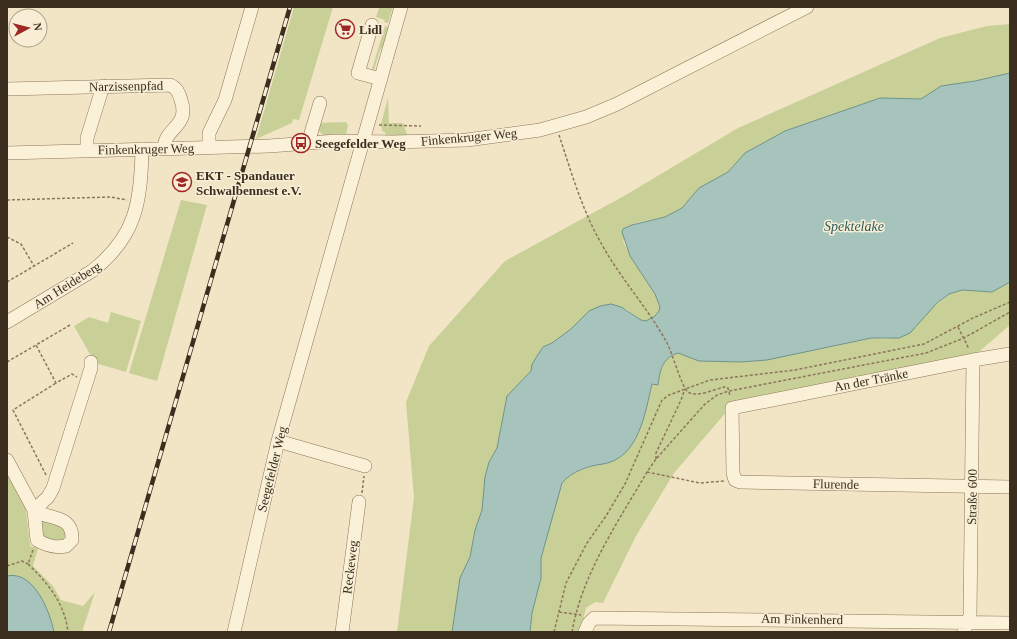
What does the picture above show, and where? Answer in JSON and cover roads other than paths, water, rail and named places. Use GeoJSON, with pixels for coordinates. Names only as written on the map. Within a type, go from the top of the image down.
{"type":"FeatureCollection","features":[{"type":"Feature","properties":{"kind":"street"},"geometry":{"type":"LineString","coordinates":[[209,147],[209,132],[225,100],[252,7]]}},
{"type":"Feature","properties":{"kind":"street","name":"Seegefelder Weg"},"geometry":{"type":"LineString","coordinates":[[234,632],[278,442],[401,7]]}},
{"type":"Feature","properties":{"kind":"street","name":"Finkenkruger Weg"},"geometry":{"type":"LineString","coordinates":[[7,153],[308,143],[467,140],[521,133],[556,126],[586,117],[617,104],[807,7]]}},
{"type":"Feature","properties":{"kind":"street"},"geometry":{"type":"LineString","coordinates":[[372,25],[358,73],[380,79]]}},
{"type":"Feature","properties":{"kind":"street","name":"Narzissenpfad"},"geometry":{"type":"LineString","coordinates":[[7,89],[163,85],[175,87],[180,97],[184,112],[182,121],[166,140],[164,148]]}},
{"type":"Feature","properties":{"kind":"street"},"geometry":{"type":"LineString","coordinates":[[87,150],[87,138],[103,86]]}},
{"type":"Feature","properties":{"kind":"street"},"geometry":{"type":"LineString","coordinates":[[308,143],[320,103]]}},
{"type":"Feature","properties":{"kind":"street","name":"Am Heideberg"},"geometry":{"type":"LineString","coordinates":[[7,322],[104,261],[118,246],[131,224],[139,201],[142,180],[142,149]]}},
{"type":"Feature","properties":{"kind":"street","name":"An der Tränke"},"geometry":{"type":"LineString","coordinates":[[735,480],[733,473],[732,408],[1010,354]]}},
{"type":"Feature","properties":{"kind":"street","name":"Straße 600"},"geometry":{"type":"LineString","coordinates":[[965,628],[970,616],[973,360]]}},
{"type":"Feature","properties":{"kind":"street"},"geometry":{"type":"LineString","coordinates":[[34,510],[48,497],[55,480],[91,362]]}},
{"type":"Feature","properties":{"kind":"street"},"geometry":{"type":"LineString","coordinates":[[278,442],[365,466]]}},
{"type":"Feature","properties":{"kind":"street"},"geometry":{"type":"LineString","coordinates":[[7,460],[34,510],[38,540],[44,544],[57,548],[66,546],[72,540],[72,530],[66,522],[45,516],[34,510]]}},
{"type":"Feature","properties":{"kind":"street","name":"Flurende"},"geometry":{"type":"LineString","coordinates":[[735,480],[740,482],[1010,487]]}},
{"type":"Feature","properties":{"kind":"street","name":"Reckeweg"},"geometry":{"type":"LineString","coordinates":[[342,632],[359,502]]}},
{"type":"Feature","properties":{"kind":"street","name":"Am Finkenherd"},"geometry":{"type":"LineString","coordinates":[[585,632],[589,623],[594,618],[944,621],[965,628],[1010,623]]}},
{"type":"Feature","properties":{"kind":"water","name":"Spektelake"},"geometry":{"type":"Polygon","coordinates":[[[1010,73],[1010,282],[992,292],[962,290],[949,294],[937,303],[910,333],[899,338],[871,338],[767,360],[741,362],[699,361],[678,353],[668,358],[661,370],[658,385],[652,384],[643,420],[638,433],[625,453],[615,460],[575,472],[562,483],[541,558],[541,578],[532,613],[530,632],[452,632],[460,578],[470,557],[475,530],[482,510],[485,477],[489,462],[497,448],[507,396],[531,371],[532,364],[543,347],[552,343],[571,329],[589,311],[600,306],[611,304],[621,307],[641,320],[646,321],[655,316],[659,311],[660,307],[655,294],[630,256],[622,232],[623,229],[632,225],[665,217],[682,208],[699,188],[728,172],[745,153],[785,131],[880,98],[921,99],[941,86],[975,81],[1010,73]]]}},
{"type":"Feature","properties":{"kind":"water"},"geometry":{"type":"Polygon","coordinates":[[[7,576],[17,576],[25,579],[33,586],[39,594],[49,614],[54,632],[7,632],[7,576]]]}},
{"type":"Feature","properties":{"kind":"railway"},"geometry":{"type":"LineString","coordinates":[[109,632],[290,7]]}},
{"type":"Feature","properties":{"kind":"place","name":"Lidl"},"geometry":{"type":"Point","coordinates":[345,29]}},
{"type":"Feature","properties":{"kind":"place","name":"Seegefelder Weg"},"geometry":{"type":"Point","coordinates":[301,143]}},
{"type":"Feature","properties":{"kind":"place","name":"EKT - Spandauer Schwalbennest e.V."},"geometry":{"type":"Point","coordinates":[182,182]}}]}
